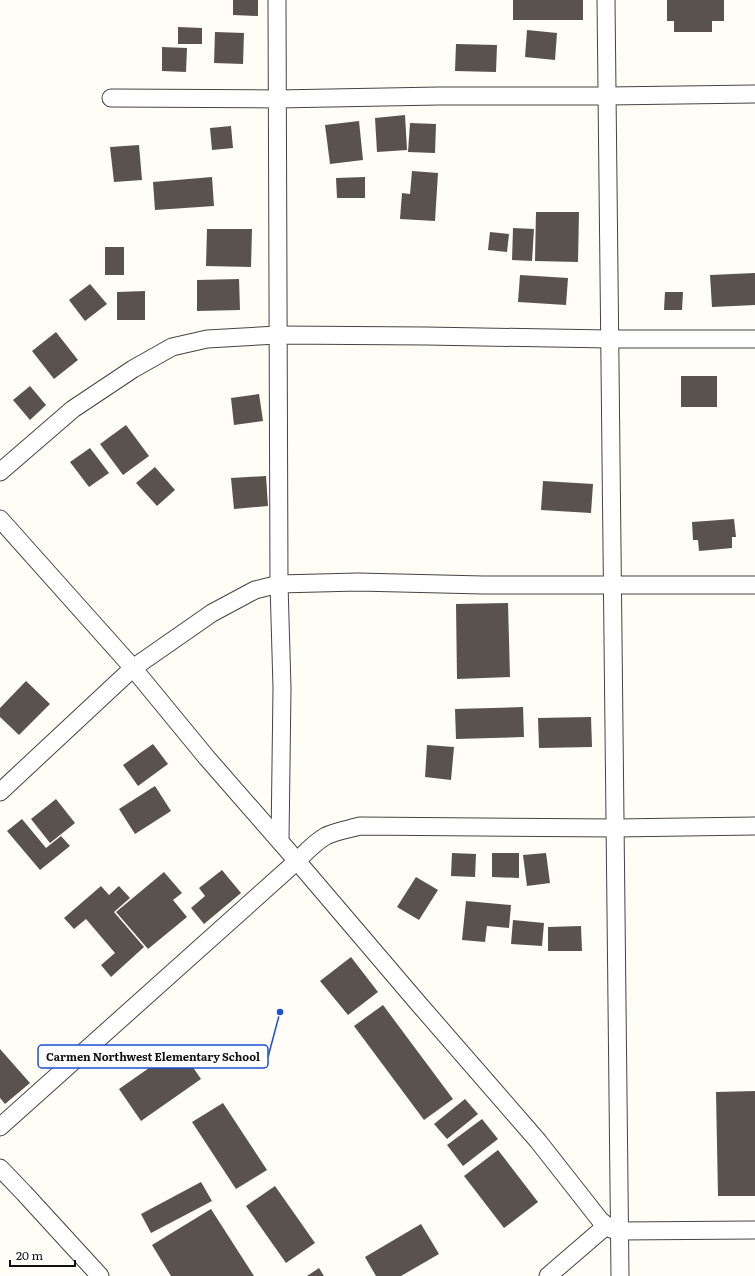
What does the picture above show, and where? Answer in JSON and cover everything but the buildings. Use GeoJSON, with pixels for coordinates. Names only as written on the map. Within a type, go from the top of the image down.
{"type":"FeatureCollection","features":[{"type":"Feature","properties":{"kind":"street"},"geometry":{"type":"LineString","coordinates":[[277,0],[279,584],[282,688],[280,841]]}},
{"type":"Feature","properties":{"kind":"street"},"geometry":{"type":"LineString","coordinates":[[606,0],[615,828],[613,1228],[620,1276]]}},
{"type":"Feature","properties":{"kind":"street"},"geometry":{"type":"LineString","coordinates":[[111,98],[277,99],[438,96],[755,94]]}},
{"type":"Feature","properties":{"kind":"street"},"geometry":{"type":"LineString","coordinates":[[0,472],[74,409],[133,369],[172,347],[207,339],[278,335],[610,339],[755,339]]}},
{"type":"Feature","properties":{"kind":"street"},"geometry":{"type":"LineString","coordinates":[[0,519],[133,668],[207,758],[538,1141],[600,1220],[613,1228],[755,1230]]}},
{"type":"Feature","properties":{"kind":"street"},"geometry":{"type":"LineString","coordinates":[[0,792],[133,668],[212,614],[255,590],[279,584],[358,582],[612,586],[755,585]]}},
{"type":"Feature","properties":{"kind":"street"},"geometry":{"type":"LineString","coordinates":[[0,1127],[315,844],[326,836],[360,826],[615,828],[755,826]]}},
{"type":"Feature","properties":{"kind":"street"},"geometry":{"type":"LineString","coordinates":[[0,1168],[100,1276]]}},
{"type":"Feature","properties":{"kind":"street"},"geometry":{"type":"LineString","coordinates":[[548,1276],[613,1228]]}},
{"type":"Feature","properties":{"kind":"place","name":"Carmen Northwest Elementary School"},"geometry":{"type":"Point","coordinates":[280,1012]}}]}
